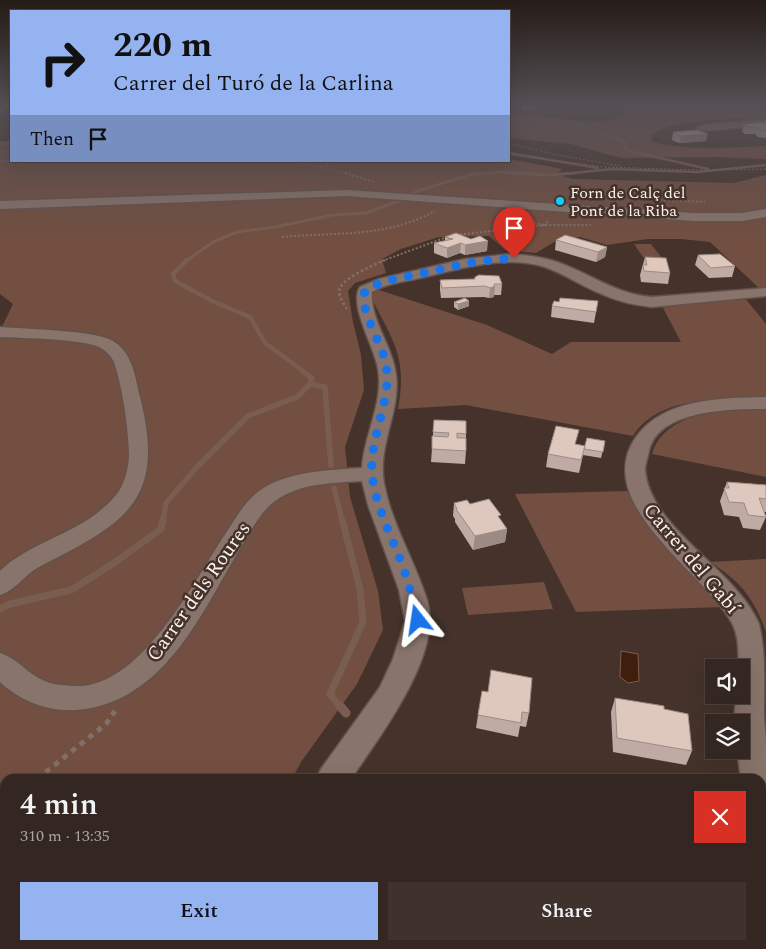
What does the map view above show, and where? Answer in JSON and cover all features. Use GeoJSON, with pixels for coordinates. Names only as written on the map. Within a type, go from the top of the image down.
{"type":"FeatureCollection","features":[{"type":"Feature","properties":{"kind":"street"},"geometry":{"type":"LineString","coordinates":[[0,205],[298,193],[390,195],[694,217],[742,217],[766,212]]}},
{"type":"Feature","properties":{"kind":"street"},"geometry":{"type":"LineString","coordinates":[[336,774],[386,704],[409,658],[418,620],[399,556],[385,522],[372,474],[375,445],[388,380],[386,363],[362,298],[365,290],[372,285],[474,262],[508,258],[529,259],[550,264],[618,296],[636,300],[652,302],[766,292]]}},
{"type":"Feature","properties":{"kind":"street"},"geometry":{"type":"LineString","coordinates":[[0,332],[81,338],[105,342],[116,352],[122,361],[133,407],[139,457],[136,474],[128,496],[110,516],[80,536],[19,567],[0,586]]}},
{"type":"Feature","properties":{"kind":"street","name":"Carrer del Gabí"},"geometry":{"type":"LineString","coordinates":[[756,774],[749,726],[752,690],[751,638],[748,629],[733,604],[654,516],[641,496],[635,472],[636,452],[644,437],[656,426],[672,417],[692,410],[710,407],[766,403]]}},
{"type":"Feature","properties":{"kind":"street","name":"Carrer dels Roures"},"geometry":{"type":"LineString","coordinates":[[0,664],[17,680],[34,692],[62,698],[94,697],[116,687],[147,666],[166,643],[238,532],[266,497],[289,485],[306,481],[372,474]]}},
{"type":"Feature","properties":{"kind":"path"},"geometry":{"type":"LineString","coordinates":[[536,149],[557,155],[634,168]]}},
{"type":"Feature","properties":{"kind":"path"},"geometry":{"type":"LineString","coordinates":[[510,155],[572,164],[634,168],[697,170],[766,169]]}},
{"type":"Feature","properties":{"kind":"path"},"geometry":{"type":"LineString","coordinates":[[294,162],[367,178],[381,186],[390,195]]}},
{"type":"Feature","properties":{"kind":"path"},"geometry":{"type":"LineString","coordinates":[[316,166],[329,166],[324,162]]}},
{"type":"Feature","properties":{"kind":"path"},"geometry":{"type":"LineString","coordinates":[[282,237],[358,233],[403,226],[432,213],[443,203],[457,200]]}},
{"type":"Feature","properties":{"kind":"path"},"geometry":{"type":"LineString","coordinates":[[43,774],[106,724],[116,709]]}},
{"type":"Feature","properties":{"kind":"shaded area"},"geometry":{"type":"Polygon","coordinates":[[[0,149],[10,149],[10,162],[510,162],[510,159],[562,169],[557,174],[572,179],[734,183],[766,175],[766,288],[759,288],[710,242],[681,239],[648,239],[607,245],[580,237],[554,242],[536,253],[505,250],[489,236],[439,237],[401,249],[382,259],[386,273],[355,283],[348,291],[361,355],[364,390],[345,447],[350,497],[378,591],[383,630],[357,684],[301,762],[295,774],[0,774],[0,331],[13,304],[0,294],[0,149]]]}},
{"type":"Feature","properties":{"kind":"shaded area"},"geometry":{"type":"Polygon","coordinates":[[[590,149],[766,149],[766,159],[717,157],[621,158],[590,149]]]}},
{"type":"Feature","properties":{"kind":"shaded area"},"geometry":{"type":"Polygon","coordinates":[[[634,244],[651,244],[661,257],[643,257],[634,244]]]}},
{"type":"Feature","properties":{"kind":"shaded area"},"geometry":{"type":"Polygon","coordinates":[[[376,289],[487,325],[552,354],[571,342],[681,342],[662,306],[744,297],[766,324],[766,397],[712,399],[675,406],[659,413],[644,423],[633,436],[466,405],[398,409],[401,377],[400,364],[393,341],[373,301],[372,294],[376,289]]]}},
{"type":"Feature","properties":{"kind":"shaded area"},"geometry":{"type":"Polygon","coordinates":[[[766,409],[766,477],[652,454],[659,439],[670,428],[684,421],[716,412],[766,409]]]}},
{"type":"Feature","properties":{"kind":"shaded area"},"geometry":{"type":"Polygon","coordinates":[[[627,491],[659,537],[721,607],[576,612],[515,494],[627,491]]]}},
{"type":"Feature","properties":{"kind":"shaded area"},"geometry":{"type":"Polygon","coordinates":[[[766,559],[766,632],[756,609],[745,591],[730,576],[710,562],[766,559]]]}},
{"type":"Feature","properties":{"kind":"shaded area"},"geometry":{"type":"Polygon","coordinates":[[[544,582],[553,609],[468,615],[462,588],[544,582]]]}},
{"type":"Feature","properties":{"kind":"shaded area"},"geometry":{"type":"Polygon","coordinates":[[[621,651],[638,654],[639,681],[628,683],[620,677],[621,651]]]}},
{"type":"Feature","properties":{"kind":"building"},"geometry":{"type":"Polygon","coordinates":[[[456,233],[471,239],[480,236],[488,241],[465,245],[461,243],[447,248],[434,243],[453,239],[445,237],[456,233]]]}},
{"type":"Feature","properties":{"kind":"building"},"geometry":{"type":"Polygon","coordinates":[[[565,235],[607,247],[598,252],[556,240],[565,235]]]}},
{"type":"Feature","properties":{"kind":"building"},"geometry":{"type":"Polygon","coordinates":[[[720,254],[735,266],[711,268],[698,255],[720,254]]]}},
{"type":"Feature","properties":{"kind":"building"},"geometry":{"type":"Polygon","coordinates":[[[645,257],[666,258],[670,273],[644,271],[643,265],[647,265],[645,257]]]}},
{"type":"Feature","properties":{"kind":"building"},"geometry":{"type":"Polygon","coordinates":[[[479,275],[499,276],[502,284],[494,284],[495,286],[490,288],[485,286],[442,288],[440,280],[475,279],[479,275]]]}},
{"type":"Feature","properties":{"kind":"building"},"geometry":{"type":"Polygon","coordinates":[[[465,298],[469,301],[458,304],[454,302],[465,298]]]}},
{"type":"Feature","properties":{"kind":"building"},"geometry":{"type":"Polygon","coordinates":[[[560,298],[598,301],[596,312],[552,306],[554,301],[559,302],[560,298]]]}},
{"type":"Feature","properties":{"kind":"building"},"geometry":{"type":"Polygon","coordinates":[[[434,420],[466,421],[466,434],[457,433],[457,438],[466,438],[466,451],[432,449],[432,436],[448,437],[449,433],[433,432],[434,420]]]}},
{"type":"Feature","properties":{"kind":"building"},"geometry":{"type":"Polygon","coordinates":[[[556,426],[579,430],[575,444],[585,446],[581,460],[548,454],[556,426]]]}},
{"type":"Feature","properties":{"kind":"building"},"geometry":{"type":"Polygon","coordinates":[[[587,438],[605,441],[603,452],[584,449],[587,438]]]}},
{"type":"Feature","properties":{"kind":"building"},"geometry":{"type":"Polygon","coordinates":[[[727,482],[766,485],[766,499],[759,498],[766,517],[748,515],[744,503],[729,502],[724,488],[729,488],[727,482]]]}},
{"type":"Feature","properties":{"kind":"building"},"geometry":{"type":"Polygon","coordinates":[[[489,499],[501,515],[498,516],[507,529],[475,536],[456,509],[454,503],[467,500],[470,504],[489,499]]]}},
{"type":"Feature","properties":{"kind":"building"},"geometry":{"type":"Polygon","coordinates":[[[491,670],[532,678],[529,713],[522,712],[521,723],[478,715],[482,691],[488,692],[491,670]]]}},
{"type":"Feature","properties":{"kind":"building"},"geometry":{"type":"Polygon","coordinates":[[[615,698],[664,706],[664,709],[688,714],[692,751],[617,738],[615,698]]]}},
{"type":"Feature","properties":{"kind":"waterway"},"geometry":{"type":"LineString","coordinates":[[628,149],[708,169]]}},
{"type":"Feature","properties":{"kind":"waterway"},"geometry":{"type":"LineString","coordinates":[[510,153],[598,168]]}},
{"type":"Feature","properties":{"kind":"waterway"},"geometry":{"type":"LineString","coordinates":[[613,169],[697,172],[766,165]]}},
{"type":"Feature","properties":{"kind":"waterway"},"geometry":{"type":"LineString","coordinates":[[562,174],[613,169]]}},
{"type":"Feature","properties":{"kind":"waterway"},"geometry":{"type":"LineString","coordinates":[[479,174],[501,172],[531,174]]}},
{"type":"Feature","properties":{"kind":"waterway"},"geometry":{"type":"LineString","coordinates":[[479,174],[493,173]]}},
{"type":"Feature","properties":{"kind":"waterway"},"geometry":{"type":"LineString","coordinates":[[511,173],[550,175],[575,173]]}},
{"type":"Feature","properties":{"kind":"waterway"},"geometry":{"type":"LineString","coordinates":[[186,261],[213,242],[237,232],[275,227],[333,215],[366,213],[404,199],[417,191],[479,174]]}},
{"type":"Feature","properties":{"kind":"waterway"},"geometry":{"type":"LineString","coordinates":[[186,261],[173,274],[175,281],[212,301],[250,317],[265,343],[307,374]]}},
{"type":"Feature","properties":{"kind":"waterway"},"geometry":{"type":"LineString","coordinates":[[305,373],[312,378],[310,384]]}},
{"type":"Feature","properties":{"kind":"waterway"},"geometry":{"type":"LineString","coordinates":[[163,520],[166,503],[198,466],[248,416],[297,397],[310,384]]}},
{"type":"Feature","properties":{"kind":"waterway"},"geometry":{"type":"LineString","coordinates":[[310,384],[325,387],[331,465]]}},
{"type":"Feature","properties":{"kind":"waterway"},"geometry":{"type":"LineString","coordinates":[[334,488],[342,520]]}},
{"type":"Feature","properties":{"kind":"waterway"},"geometry":{"type":"LineString","coordinates":[[0,609],[10,604],[71,590],[114,563],[161,529],[163,519]]}},
{"type":"Feature","properties":{"kind":"waterway"},"geometry":{"type":"LineString","coordinates":[[341,708],[330,694],[363,622],[360,589],[342,519]]}},
{"type":"Feature","properties":{"kind":"waterway"},"geometry":{"type":"LineString","coordinates":[[340,706],[346,713]]}},
{"type":"Feature","properties":{"kind":"place","name":"Forn de Calç del Pont de la Riba"},"geometry":{"type":"Point","coordinates":[560,201]}},
{"type":"Feature","properties":{"kind":"route"},"geometry":{"type":"LineString","coordinates":[[418,620],[410,588],[385,522],[372,474],[375,445],[383,413],[388,380],[386,363],[362,298],[365,290],[372,285],[382,282],[474,262],[514,258]]}}]}
